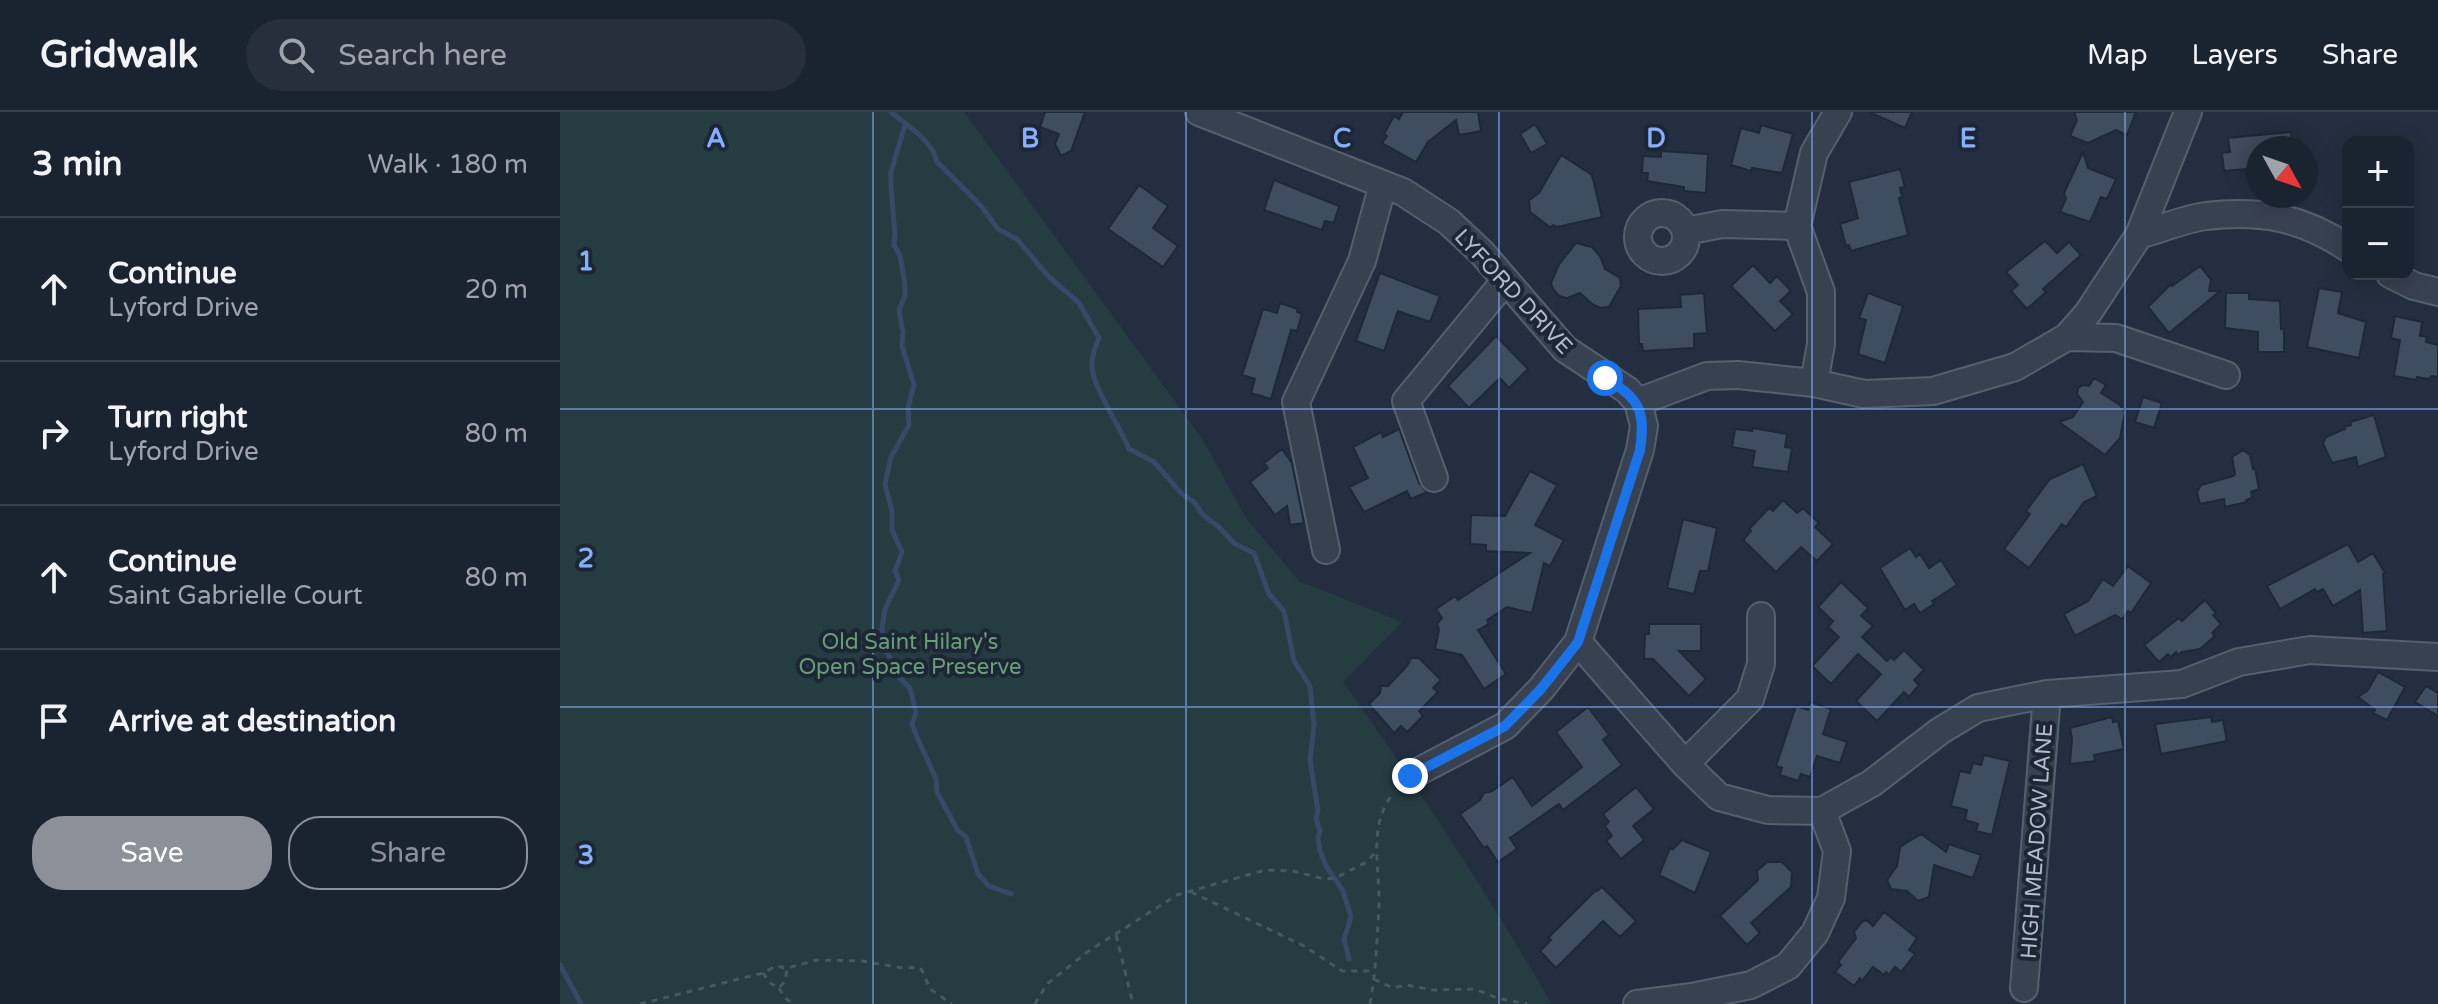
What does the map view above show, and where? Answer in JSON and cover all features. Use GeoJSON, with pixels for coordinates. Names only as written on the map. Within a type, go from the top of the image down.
{"type":"FeatureCollection","features":[{"type":"Feature","properties":{"kind":"street","name":"LYFORD DRIVE"},"geometry":{"type":"LineString","coordinates":[[1199,112],[1403,192],[1449,222],[1482,253],[1565,349],[1627,390],[1638,402]]}},
{"type":"Feature","properties":{"kind":"street"},"geometry":{"type":"LineString","coordinates":[[1814,383],[1821,344],[1821,292],[1797,226],[1814,153],[1838,112]]}},
{"type":"Feature","properties":{"kind":"street"},"geometry":{"type":"LineString","coordinates":[[1410,776],[1505,726],[1541,689],[1578,642],[1640,450],[1644,426],[1638,402],[1707,376],[1738,375],[1814,383],[1864,394],[1933,391],[2015,367],[2067,337],[2088,313],[2139,235],[2188,112]]}},
{"type":"Feature","properties":{"kind":"street"},"geometry":{"type":"LineString","coordinates":[[1326,550],[1296,402],[1362,261],[1383,184]]}},
{"type":"Feature","properties":{"kind":"street"},"geometry":{"type":"LineString","coordinates":[[2139,235],[2204,216],[2273,215],[2321,230],[2342,244]]}},
{"type":"Feature","properties":{"kind":"street"},"geometry":{"type":"LineString","coordinates":[[1686,231],[1722,224],[1797,226]]}},
{"type":"Feature","properties":{"kind":"street"},"geometry":{"type":"LineString","coordinates":[[2402,280],[2438,292]]}},
{"type":"Feature","properties":{"kind":"street"},"geometry":{"type":"LineString","coordinates":[[1434,478],[1406,401],[1505,281]]}},
{"type":"Feature","properties":{"kind":"street"},"geometry":{"type":"LineString","coordinates":[[2067,337],[2116,338],[2226,375]]}},
{"type":"Feature","properties":{"kind":"street"},"geometry":{"type":"LineString","coordinates":[[1685,764],[1750,699],[1761,664],[1761,616]]}},
{"type":"Feature","properties":{"kind":"street"},"geometry":{"type":"LineString","coordinates":[[1578,642],[1685,764],[1719,797],[1768,810],[1822,811],[1872,783],[1940,731],[1978,708],[2047,694],[2182,684],[2239,662],[2310,650],[2438,657]]}},
{"type":"Feature","properties":{"kind":"street","name":"HIGH MEADOW LANE"},"geometry":{"type":"LineString","coordinates":[[2024,988],[2047,694]]}},
{"type":"Feature","properties":{"kind":"street"},"geometry":{"type":"LineString","coordinates":[[1637,1004],[1751,985],[1788,966],[1815,933],[1831,898],[1837,851],[1822,811]]}},
{"type":"Feature","properties":{"kind":"path"},"geometry":{"type":"LineString","coordinates":[[1370,1004],[1379,903],[1378,824],[1388,799],[1410,776]]}},
{"type":"Feature","properties":{"kind":"path"},"geometry":{"type":"LineString","coordinates":[[1035,1004],[1047,984],[1087,952],[1159,905],[1190,892],[1265,870],[1335,878],[1367,862],[1377,850]]}},
{"type":"Feature","properties":{"kind":"path"},"geometry":{"type":"LineString","coordinates":[[1190,892],[1304,946],[1342,971],[1375,971]]}},
{"type":"Feature","properties":{"kind":"path"},"geometry":{"type":"LineString","coordinates":[[1116,935],[1133,1004]]}},
{"type":"Feature","properties":{"kind":"path"},"geometry":{"type":"LineString","coordinates":[[640,1004],[763,973],[776,966],[787,968],[817,960],[918,967],[930,989],[952,1004]]}},
{"type":"Feature","properties":{"kind":"path"},"geometry":{"type":"LineString","coordinates":[[779,988],[785,981],[787,968]]}},
{"type":"Feature","properties":{"kind":"path"},"geometry":{"type":"LineString","coordinates":[[763,973],[793,1004]]}},
{"type":"Feature","properties":{"kind":"path"},"geometry":{"type":"LineString","coordinates":[[1374,979],[1393,988],[1411,985],[1433,990],[1475,989],[1527,1004]]}},
{"type":"Feature","properties":{"kind":"green space","name":"Old Saint Hilary's Open Space Preserve"},"geometry":{"type":"Polygon","coordinates":[[[560,112],[964,112],[1203,440],[1246,518],[1299,581],[1402,622],[1343,682],[1451,841],[1552,1004],[560,1004],[560,112]]]}},
{"type":"Feature","properties":{"kind":"building"},"geometry":{"type":"Polygon","coordinates":[[[1045,112],[1085,112],[1071,151],[1061,156],[1055,144],[1059,134],[1040,127],[1045,112]]]}},
{"type":"Feature","properties":{"kind":"building"},"geometry":{"type":"Polygon","coordinates":[[[1403,112],[1478,112],[1481,131],[1459,135],[1456,120],[1428,142],[1416,162],[1382,143],[1394,116],[1399,119],[1403,112]]]}},
{"type":"Feature","properties":{"kind":"building"},"geometry":{"type":"Polygon","coordinates":[[[1869,112],[1912,112],[1905,128],[1869,112]]]}},
{"type":"Feature","properties":{"kind":"building"},"geometry":{"type":"Polygon","coordinates":[[[2074,112],[2136,112],[2127,135],[2116,130],[2088,143],[2070,136],[2077,120],[2074,112]]]}},
{"type":"Feature","properties":{"kind":"building"},"geometry":{"type":"Polygon","coordinates":[[[1535,124],[1547,144],[1531,153],[1520,134],[1535,124]]]}},
{"type":"Feature","properties":{"kind":"building"},"geometry":{"type":"Polygon","coordinates":[[[1761,125],[1793,134],[1782,173],[1752,168],[1751,171],[1731,165],[1741,128],[1759,133],[1761,125]]]}},
{"type":"Feature","properties":{"kind":"building"},"geometry":{"type":"Polygon","coordinates":[[[2291,132],[2291,136],[2249,136],[2291,132]]]}},
{"type":"Feature","properties":{"kind":"building"},"geometry":{"type":"Polygon","coordinates":[[[2246,136],[2246,169],[2224,171],[2222,153],[2230,152],[2228,138],[2246,136]]]}},
{"type":"Feature","properties":{"kind":"building"},"geometry":{"type":"Polygon","coordinates":[[[1661,151],[1708,154],[1706,193],[1684,191],[1684,187],[1647,181],[1648,173],[1642,173],[1643,156],[1661,157],[1661,151]]]}},
{"type":"Feature","properties":{"kind":"building"},"geometry":{"type":"Polygon","coordinates":[[[2083,152],[2088,168],[2116,179],[2107,199],[2101,197],[2090,222],[2060,212],[2066,199],[2064,193],[2083,152]]]}},
{"type":"Feature","properties":{"kind":"building"},"geometry":{"type":"Polygon","coordinates":[[[1561,155],[1592,175],[1602,217],[1557,227],[1553,225],[1551,228],[1530,212],[1529,200],[1539,193],[1561,155]]]}},
{"type":"Feature","properties":{"kind":"building"},"geometry":{"type":"Polygon","coordinates":[[[1900,169],[1905,187],[1900,188],[1902,197],[1899,198],[1908,235],[1851,251],[1849,245],[1846,246],[1840,224],[1858,218],[1849,182],[1900,169]]]}},
{"type":"Feature","properties":{"kind":"building"},"geometry":{"type":"Polygon","coordinates":[[[1274,180],[1339,206],[1334,223],[1325,221],[1322,230],[1264,210],[1274,180]]]}},
{"type":"Feature","properties":{"kind":"building"},"geometry":{"type":"Polygon","coordinates":[[[1139,185],[1168,206],[1153,228],[1178,246],[1163,267],[1108,229],[1139,185]]]}},
{"type":"Feature","properties":{"kind":"building"},"geometry":{"type":"Polygon","coordinates":[[[2045,241],[2057,253],[2069,242],[2081,255],[2043,289],[2046,292],[2027,309],[2011,291],[2018,285],[2006,272],[2045,241]]]}},
{"type":"Feature","properties":{"kind":"building"},"geometry":{"type":"Polygon","coordinates":[[[1576,243],[1592,247],[1605,269],[1620,278],[1621,286],[1609,307],[1600,308],[1580,293],[1567,298],[1559,296],[1553,289],[1551,283],[1559,264],[1576,243]]]}},
{"type":"Feature","properties":{"kind":"building"},"geometry":{"type":"Polygon","coordinates":[[[1753,265],[1770,283],[1777,276],[1791,291],[1780,301],[1793,314],[1775,331],[1731,286],[1753,265]]]}},
{"type":"Feature","properties":{"kind":"building"},"geometry":{"type":"Polygon","coordinates":[[[2200,266],[2211,280],[2209,291],[2220,291],[2169,333],[2148,307],[2171,284],[2200,266]]]}},
{"type":"Feature","properties":{"kind":"building"},"geometry":{"type":"Polygon","coordinates":[[[1380,273],[1440,296],[1430,322],[1398,311],[1384,351],[1356,341],[1380,273]]]}},
{"type":"Feature","properties":{"kind":"building"},"geometry":{"type":"Polygon","coordinates":[[[2319,288],[2342,292],[2338,313],[2366,322],[2359,358],[2307,347],[2319,288]]]}},
{"type":"Feature","properties":{"kind":"building"},"geometry":{"type":"Polygon","coordinates":[[[1704,293],[1707,333],[1694,334],[1694,348],[1643,351],[1642,344],[1639,344],[1638,309],[1681,307],[1680,295],[1704,293]]]}},
{"type":"Feature","properties":{"kind":"building"},"geometry":{"type":"Polygon","coordinates":[[[1868,293],[1903,306],[1885,363],[1858,354],[1866,320],[1859,318],[1868,293]]]}},
{"type":"Feature","properties":{"kind":"building"},"geometry":{"type":"Polygon","coordinates":[[[2226,293],[2249,293],[2249,299],[2280,301],[2284,352],[2258,352],[2258,332],[2225,328],[2226,293]]]}},
{"type":"Feature","properties":{"kind":"building"},"geometry":{"type":"Polygon","coordinates":[[[1280,303],[1298,309],[1297,312],[1302,314],[1297,331],[1291,330],[1271,399],[1251,393],[1255,379],[1242,375],[1263,309],[1277,313],[1280,303]]]}},
{"type":"Feature","properties":{"kind":"building"},"geometry":{"type":"Polygon","coordinates":[[[2395,316],[2422,322],[2420,336],[2427,337],[2426,342],[2438,345],[2438,377],[2417,377],[2416,380],[2394,376],[2400,340],[2391,338],[2395,316]]]}},
{"type":"Feature","properties":{"kind":"building"},"geometry":{"type":"Polygon","coordinates":[[[1496,336],[1528,369],[1509,388],[1500,378],[1469,408],[1448,386],[1496,336]]]}},
{"type":"Feature","properties":{"kind":"building"},"geometry":{"type":"Polygon","coordinates":[[[2094,378],[2106,385],[2101,393],[2125,412],[2120,438],[2105,455],[2059,422],[2073,417],[2083,402],[2077,394],[2078,388],[2089,386],[2094,378]]]}},
{"type":"Feature","properties":{"kind":"building"},"geometry":{"type":"Polygon","coordinates":[[[2143,397],[2162,403],[2154,428],[2135,422],[2143,397]]]}},
{"type":"Feature","properties":{"kind":"building"},"geometry":{"type":"Polygon","coordinates":[[[2374,415],[2386,457],[2358,467],[2356,457],[2332,463],[2323,443],[2326,437],[2345,429],[2351,425],[2350,422],[2374,415]]]}},
{"type":"Feature","properties":{"kind":"building"},"geometry":{"type":"Polygon","coordinates":[[[1753,428],[1787,434],[1785,447],[1792,448],[1788,472],[1752,467],[1755,451],[1732,447],[1735,429],[1752,431],[1753,428]]]}},
{"type":"Feature","properties":{"kind":"building"},"geometry":{"type":"Polygon","coordinates":[[[1399,429],[1419,483],[1427,492],[1411,499],[1407,491],[1364,512],[1349,487],[1368,478],[1353,447],[1381,432],[1383,437],[1399,429]]]}},
{"type":"Feature","properties":{"kind":"building"},"geometry":{"type":"Polygon","coordinates":[[[1282,449],[1292,463],[1304,523],[1290,525],[1287,506],[1275,515],[1250,482],[1268,468],[1264,463],[1282,449]]]}},
{"type":"Feature","properties":{"kind":"building"},"geometry":{"type":"Polygon","coordinates":[[[2243,450],[2250,455],[2259,489],[2251,492],[2252,498],[2225,507],[2224,499],[2200,504],[2197,492],[2201,485],[2233,476],[2232,457],[2243,450]]]}},
{"type":"Feature","properties":{"kind":"building"},"geometry":{"type":"Polygon","coordinates":[[[2083,464],[2097,496],[2084,502],[2066,527],[2062,524],[2029,568],[2004,549],[2030,514],[2026,511],[2050,479],[2083,464]]]}},
{"type":"Feature","properties":{"kind":"building"},"geometry":{"type":"Polygon","coordinates":[[[1530,471],[1557,485],[1535,525],[1564,540],[1550,566],[1544,563],[1532,613],[1507,607],[1478,630],[1506,674],[1484,689],[1462,655],[1435,649],[1439,630],[1437,624],[1442,618],[1436,609],[1455,596],[1458,600],[1530,553],[1486,551],[1486,545],[1470,544],[1471,515],[1505,516],[1530,471]]]}},
{"type":"Feature","properties":{"kind":"building"},"geometry":{"type":"Polygon","coordinates":[[[1783,500],[1797,513],[1803,508],[1819,523],[1815,527],[1833,544],[1817,561],[1801,547],[1776,572],[1743,540],[1769,508],[1773,511],[1783,500]]]}},
{"type":"Feature","properties":{"kind":"building"},"geometry":{"type":"Polygon","coordinates":[[[1683,519],[1717,528],[1708,571],[1700,571],[1694,594],[1667,588],[1683,519]]]}},
{"type":"Feature","properties":{"kind":"building"},"geometry":{"type":"Polygon","coordinates":[[[2348,544],[2358,562],[2373,553],[2385,573],[2387,631],[2363,633],[2360,590],[2333,606],[2323,589],[2317,592],[2315,589],[2280,609],[2267,586],[2348,544]]]}},
{"type":"Feature","properties":{"kind":"building"},"geometry":{"type":"Polygon","coordinates":[[[1910,548],[1916,557],[1920,554],[1929,568],[1941,560],[1957,585],[1920,613],[1914,604],[1905,610],[1880,568],[1910,548]]]}},
{"type":"Feature","properties":{"kind":"building"},"geometry":{"type":"Polygon","coordinates":[[[2128,566],[2151,583],[2131,613],[2128,611],[2122,619],[2115,615],[2075,636],[2064,614],[2088,601],[2103,579],[2113,586],[2128,566]]]}},
{"type":"Feature","properties":{"kind":"building"},"geometry":{"type":"Polygon","coordinates":[[[1841,582],[1868,608],[1861,616],[1873,626],[1862,637],[1887,661],[1891,657],[1894,660],[1904,650],[1924,670],[1914,680],[1919,685],[1909,697],[1904,692],[1877,721],[1856,701],[1881,674],[1858,654],[1831,684],[1812,666],[1839,637],[1828,627],[1833,621],[1818,607],[1841,582]]]}},
{"type":"Feature","properties":{"kind":"building"},"geometry":{"type":"Polygon","coordinates":[[[2205,600],[2221,624],[2212,633],[2215,636],[2200,649],[2178,655],[2176,652],[2171,657],[2168,654],[2159,662],[2144,645],[2179,618],[2182,621],[2205,600]]]}},
{"type":"Feature","properties":{"kind":"building"},"geometry":{"type":"Polygon","coordinates":[[[1649,624],[1701,624],[1701,651],[1679,651],[1706,679],[1689,696],[1653,659],[1644,659],[1645,634],[1649,634],[1649,624]]]}},
{"type":"Feature","properties":{"kind":"building"},"geometry":{"type":"Polygon","coordinates":[[[1411,658],[1419,658],[1441,680],[1433,688],[1438,692],[1419,711],[1423,716],[1407,732],[1401,726],[1394,733],[1369,704],[1380,693],[1381,686],[1388,686],[1411,658]]]}},
{"type":"Feature","properties":{"kind":"building"},"geometry":{"type":"Polygon","coordinates":[[[2378,672],[2405,687],[2387,720],[2373,713],[2375,710],[2358,697],[2368,690],[2378,672]]]}},
{"type":"Feature","properties":{"kind":"building"},"geometry":{"type":"Polygon","coordinates":[[[2426,686],[2438,693],[2438,716],[2415,702],[2426,686]]]}},
{"type":"Feature","properties":{"kind":"building"},"geometry":{"type":"Polygon","coordinates":[[[1810,702],[1831,709],[1823,734],[1847,742],[1840,763],[1817,756],[1810,777],[1801,774],[1798,781],[1780,775],[1782,768],[1776,766],[1796,706],[1808,710],[1810,702]]]}},
{"type":"Feature","properties":{"kind":"building"},"geometry":{"type":"Polygon","coordinates":[[[1588,707],[1609,735],[1603,740],[1622,765],[1563,810],[1559,804],[1510,838],[1517,849],[1498,862],[1460,814],[1480,800],[1484,793],[1513,777],[1532,806],[1582,767],[1556,732],[1588,707]]]}},
{"type":"Feature","properties":{"kind":"building"},"geometry":{"type":"Polygon","coordinates":[[[2112,717],[2113,722],[2118,721],[2124,749],[2094,755],[2095,761],[2070,764],[2070,728],[2112,717]]]}},
{"type":"Feature","properties":{"kind":"building"},"geometry":{"type":"Polygon","coordinates":[[[2211,717],[2212,722],[2223,720],[2227,741],[2161,754],[2155,724],[2211,717]]]}},
{"type":"Feature","properties":{"kind":"building"},"geometry":{"type":"Polygon","coordinates":[[[1984,755],[2010,761],[1992,835],[1976,831],[1978,824],[1965,820],[1967,810],[1951,806],[1960,771],[1970,773],[1973,763],[1981,765],[1984,755]]]}},
{"type":"Feature","properties":{"kind":"building"},"geometry":{"type":"Polygon","coordinates":[[[1636,787],[1654,809],[1633,826],[1644,840],[1621,859],[1606,841],[1612,836],[1605,826],[1609,822],[1603,814],[1636,787]]]}},
{"type":"Feature","properties":{"kind":"building"},"geometry":{"type":"Polygon","coordinates":[[[1921,834],[1946,852],[1949,844],[1981,855],[1973,878],[1934,865],[1929,897],[1918,901],[1907,891],[1891,889],[1887,880],[1897,866],[1900,847],[1921,834]]]}},
{"type":"Feature","properties":{"kind":"building"},"geometry":{"type":"Polygon","coordinates":[[[1682,840],[1711,852],[1695,893],[1659,875],[1670,848],[1673,849],[1682,840]]]}},
{"type":"Feature","properties":{"kind":"building"},"geometry":{"type":"Polygon","coordinates":[[[1767,862],[1782,862],[1792,872],[1791,887],[1751,923],[1760,933],[1747,945],[1720,916],[1758,880],[1757,871],[1767,862]]]}},
{"type":"Feature","properties":{"kind":"building"},"geometry":{"type":"Polygon","coordinates":[[[1602,887],[1636,921],[1620,937],[1603,921],[1556,968],[1540,951],[1551,940],[1548,938],[1602,887]]]}},
{"type":"Feature","properties":{"kind":"building"},"geometry":{"type":"Polygon","coordinates":[[[1884,912],[1917,938],[1909,950],[1915,954],[1901,972],[1895,967],[1889,975],[1886,972],[1884,975],[1873,967],[1854,986],[1835,972],[1841,965],[1838,962],[1856,938],[1854,932],[1862,922],[1866,920],[1873,926],[1884,912]]]}},
{"type":"Feature","properties":{"kind":"waterway"},"geometry":{"type":"LineString","coordinates":[[891,112],[921,136],[937,162],[981,206],[998,229],[1017,239],[1048,276],[1079,303],[1099,338],[1092,359],[1096,382],[1129,449],[1154,462],[1203,515],[1235,544],[1254,553],[1269,594],[1284,611],[1294,661],[1310,686],[1314,725],[1310,760],[1318,811],[1318,838],[1326,866],[1343,891],[1351,917],[1344,939],[1349,959]]}},
{"type":"Feature","properties":{"kind":"waterway"},"geometry":{"type":"LineString","coordinates":[[905,125],[891,172],[891,187],[894,245],[900,256],[905,284],[905,296],[899,310],[902,346],[914,385],[908,408],[909,425],[891,457],[885,484],[892,511],[892,530],[902,552],[895,571],[899,580],[885,609],[882,629],[884,645],[898,676],[910,688],[916,713],[912,724],[936,779],[937,792],[958,831],[966,837],[978,874],[989,886],[1011,894]]}},
{"type":"Feature","properties":{"kind":"waterway"},"geometry":{"type":"LineString","coordinates":[[560,965],[581,1004]]}},
{"type":"Feature","properties":{"kind":"route"},"geometry":{"type":"LineString","coordinates":[[1410,776],[1505,726],[1541,689],[1578,642],[1640,450],[1644,426],[1638,402],[1627,390],[1605,378]]}}]}
